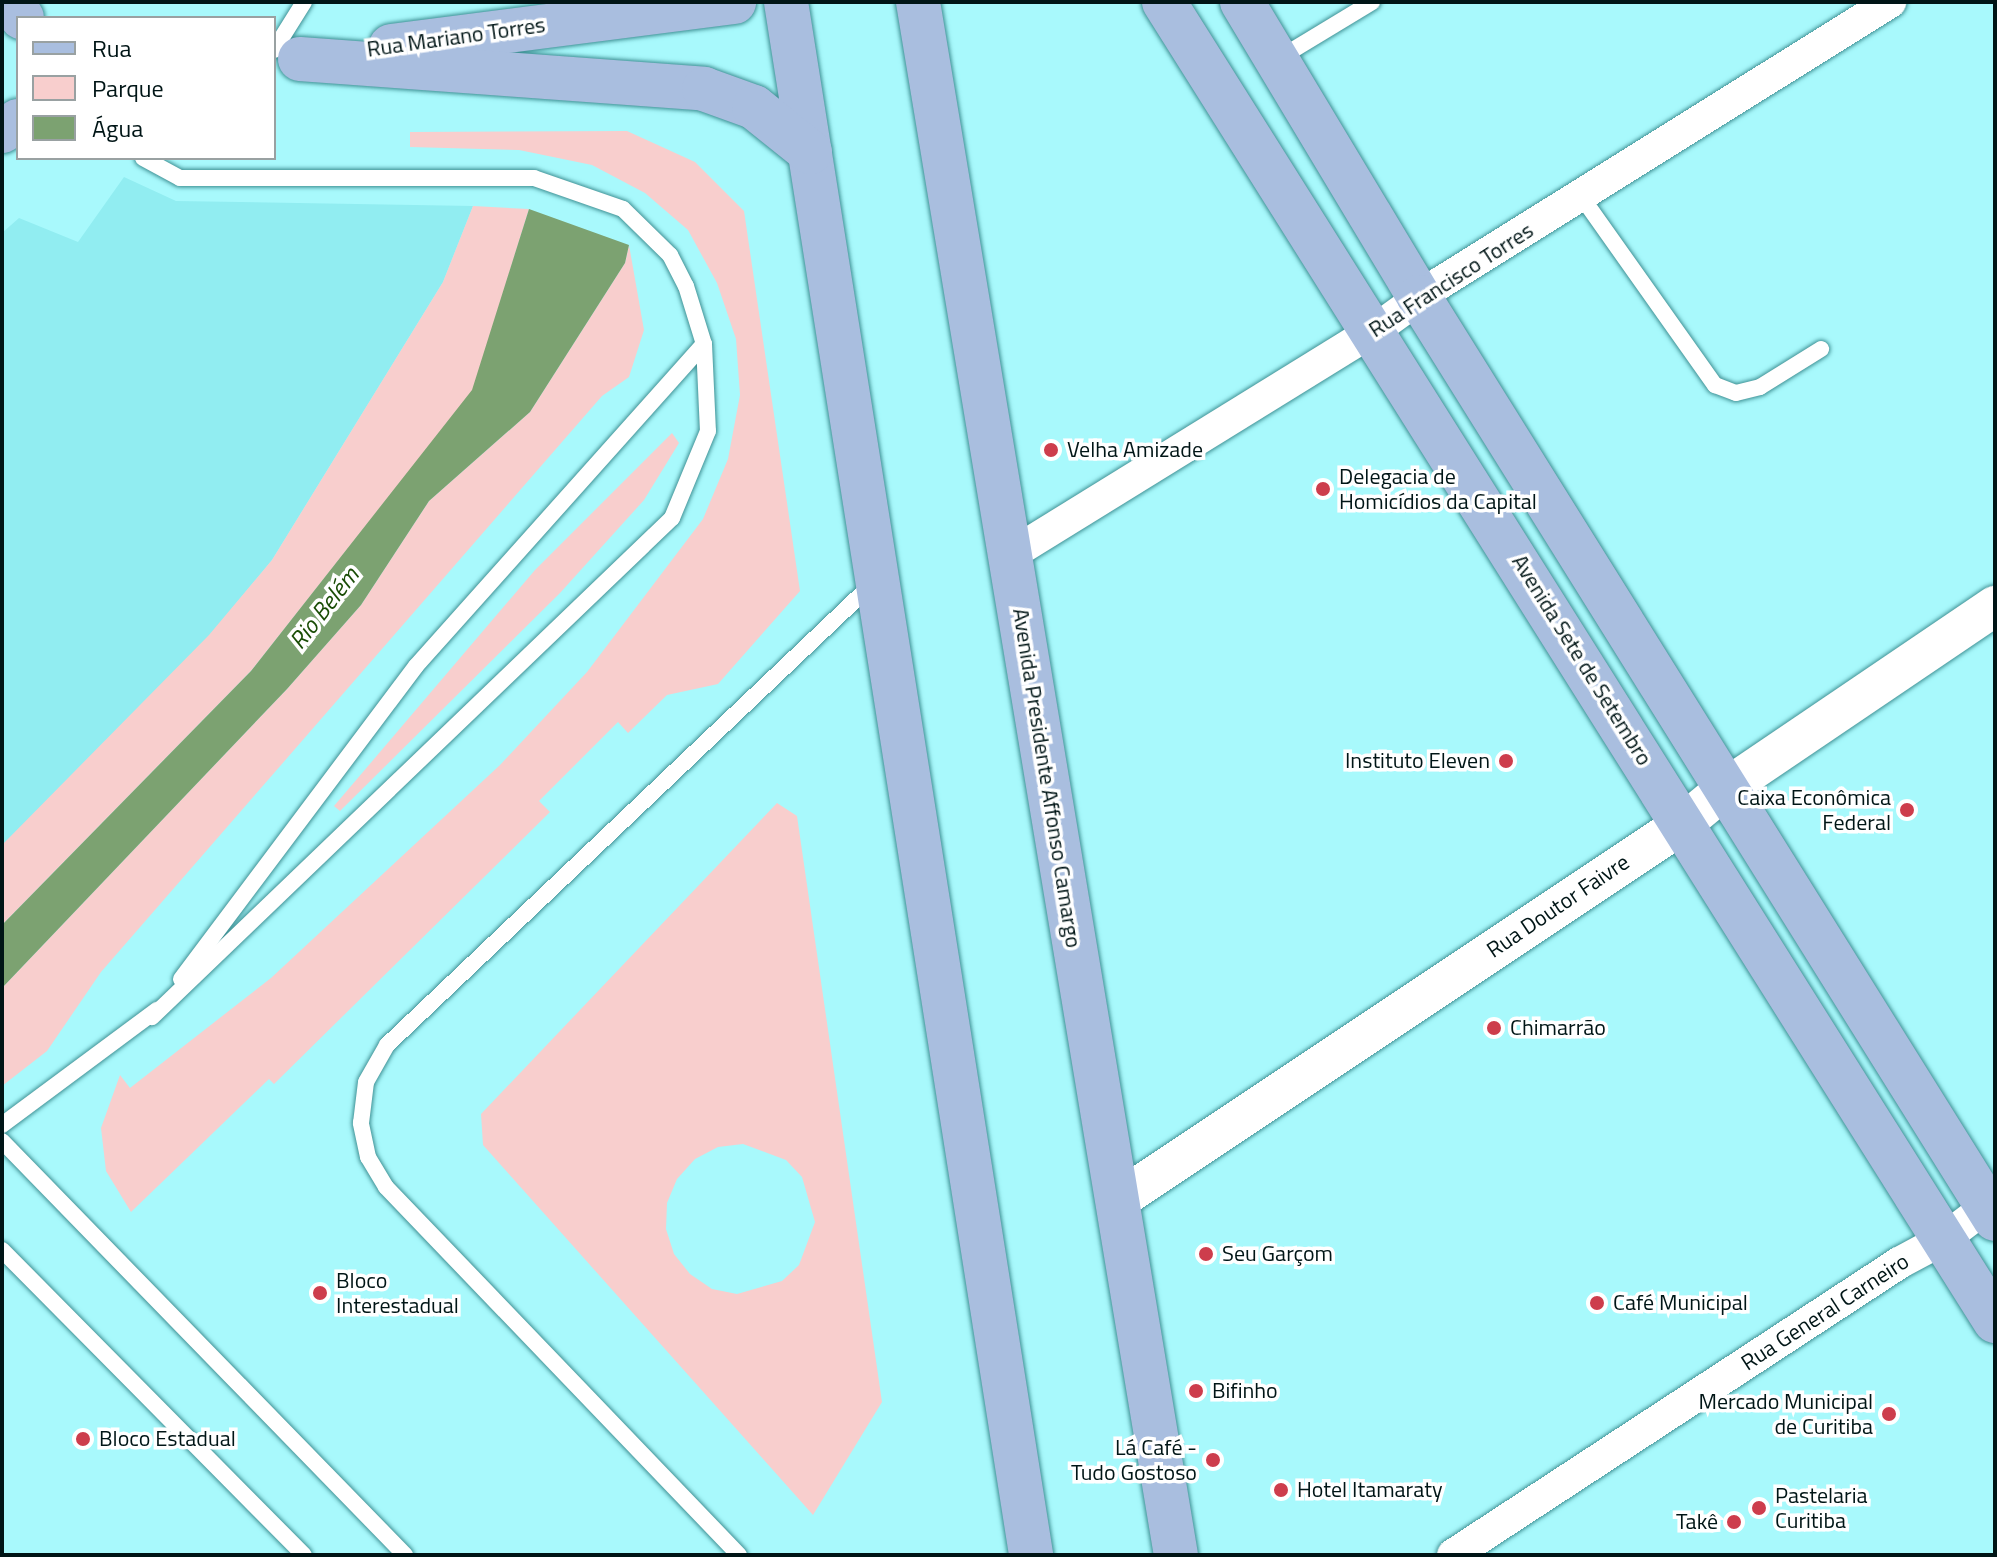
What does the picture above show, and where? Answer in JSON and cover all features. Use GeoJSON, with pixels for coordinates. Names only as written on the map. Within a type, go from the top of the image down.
{"type":"FeatureCollection","features":[{"type":"Feature","properties":{"kind":"main road","name":"Rua Mariano Torres"},"geometry":{"type":"LineString","coordinates":[[283,57],[611,9],[734,2]]}},
{"type":"Feature","properties":{"kind":"main road"},"geometry":{"type":"LineString","coordinates":[[786,2],[1031,1555]]}},
{"type":"Feature","properties":{"kind":"main road","name":"Avenida Presidente Affonso Camargo"},"geometry":{"type":"LineString","coordinates":[[918,2],[1176,1555]]}},
{"type":"Feature","properties":{"kind":"main road","name":"Avenida Sete de Setembro"},"geometry":{"type":"LineString","coordinates":[[1164,2],[1375,330],[1995,1321]]}},
{"type":"Feature","properties":{"kind":"main road"},"geometry":{"type":"LineString","coordinates":[[1242,2],[1419,297],[1992,1208]]}},
{"type":"Feature","properties":{"kind":"main road"},"geometry":{"type":"LineString","coordinates":[[283,57],[704,89],[754,107],[810,152]]}},
{"type":"Feature","properties":{"kind":"street","name":"Rua Francisco Torres"},"geometry":{"type":"LineString","coordinates":[[1010,555],[1375,330],[1419,297],[1890,2]]}},
{"type":"Feature","properties":{"kind":"street","name":"Rua Doutor Faivre"},"geometry":{"type":"LineString","coordinates":[[1117,1201],[1684,823],[1726,788],[1995,606]]}},
{"type":"Feature","properties":{"kind":"street","name":"Rua General Carneiro"},"geometry":{"type":"LineString","coordinates":[[1453,1555],[1899,1263],[1992,1208]]}},
{"type":"Feature","properties":{"kind":"lane"},"geometry":{"type":"LineString","coordinates":[[283,57],[304,2]]}},
{"type":"Feature","properties":{"kind":"lane"},"geometry":{"type":"LineString","coordinates":[[1277,59],[1372,2]]}},
{"type":"Feature","properties":{"kind":"lane"},"geometry":{"type":"LineString","coordinates":[[2,1125],[152,1017],[672,518],[708,431],[704,344],[670,255],[623,209],[592,195],[534,178],[180,178],[147,160]]}},
{"type":"Feature","properties":{"kind":"lane"},"geometry":{"type":"LineString","coordinates":[[1581,196],[1715,385],[1736,393],[1760,387],[1821,349]]}},
{"type":"Feature","properties":{"kind":"lane"},"geometry":{"type":"LineString","coordinates":[[152,1017],[416,666],[704,344]]}},
{"type":"Feature","properties":{"kind":"lane"},"geometry":{"type":"LineString","coordinates":[[739,1555],[386,1187],[368,1157],[361,1123],[366,1082],[387,1045],[877,579]]}},
{"type":"Feature","properties":{"kind":"lane"},"geometry":{"type":"LineString","coordinates":[[2,1141],[405,1555]]}},
{"type":"Feature","properties":{"kind":"lane"},"geometry":{"type":"LineString","coordinates":[[2,1250],[304,1555]]}},
{"type":"Feature","properties":{"kind":"shaded area"},"geometry":{"type":"Polygon","coordinates":[[[124,177],[176,201],[473,206],[443,282],[272,560],[109,757],[2,863],[2,233],[19,218],[78,242],[124,177]]]}},
{"type":"Feature","properties":{"kind":"green space"},"geometry":{"type":"Polygon","coordinates":[[[627,131],[695,162],[744,211],[800,591],[718,684],[667,695],[628,733],[618,722],[539,801],[550,812],[274,1084],[269,1079],[131,1212],[106,1171],[101,1128],[120,1075],[130,1088],[271,978],[500,765],[587,672],[703,519],[728,459],[740,395],[736,339],[717,283],[688,230],[645,193],[592,165],[519,150],[410,147],[410,132],[627,131]]]}},
{"type":"Feature","properties":{"kind":"green space"},"geometry":{"type":"Polygon","coordinates":[[[473,206],[529,209],[473,390],[251,671],[2,925],[2,845],[209,635],[272,560],[443,282],[473,206]]]}},
{"type":"Feature","properties":{"kind":"green space"},"geometry":{"type":"Polygon","coordinates":[[[629,245],[644,330],[629,377],[602,396],[101,972],[47,1051],[2,1086],[2,988],[287,689],[361,605],[429,501],[530,412],[625,263],[629,245]]]}},
{"type":"Feature","properties":{"kind":"green space"},"geometry":{"type":"Polygon","coordinates":[[[672,433],[679,443],[644,500],[560,593],[340,811],[334,806],[535,570],[672,433]]]}},
{"type":"Feature","properties":{"kind":"green space"},"geometry":{"type":"Polygon","coordinates":[[[777,803],[797,816],[882,1402],[813,1515],[483,1145],[481,1114],[777,803]],[[743,1144],[718,1147],[695,1159],[677,1179],[667,1203],[666,1229],[674,1254],[690,1274],[712,1289],[737,1294],[782,1281],[799,1265],[815,1222],[802,1177],[786,1160],[743,1144]]]}},
{"type":"Feature","properties":{"kind":"water","name":"Rio Belém"},"geometry":{"type":"Polygon","coordinates":[[[529,209],[629,245],[625,263],[530,412],[429,501],[361,605],[287,689],[2,988],[2,925],[251,671],[472,390],[529,209]]]}},
{"type":"Feature","properties":{"kind":"place","name":"Velha Amizade"},"geometry":{"type":"Point","coordinates":[1051,450]}},
{"type":"Feature","properties":{"kind":"place","name":"Delegacia de Homicídios da Capital"},"geometry":{"type":"Point","coordinates":[1323,489]}},
{"type":"Feature","properties":{"kind":"place","name":"Instituto Eleven"},"geometry":{"type":"Point","coordinates":[1506,761]}},
{"type":"Feature","properties":{"kind":"place","name":"Caixa Econômica Federal"},"geometry":{"type":"Point","coordinates":[1907,810]}},
{"type":"Feature","properties":{"kind":"place","name":"Chimarrão"},"geometry":{"type":"Point","coordinates":[1494,1028]}},
{"type":"Feature","properties":{"kind":"place","name":"Seu Garçom"},"geometry":{"type":"Point","coordinates":[1206,1254]}},
{"type":"Feature","properties":{"kind":"place","name":"Bloco Interestadual"},"geometry":{"type":"Point","coordinates":[320,1293]}},
{"type":"Feature","properties":{"kind":"place","name":"Café Municipal"},"geometry":{"type":"Point","coordinates":[1597,1303]}},
{"type":"Feature","properties":{"kind":"place","name":"Bifinho"},"geometry":{"type":"Point","coordinates":[1196,1391]}},
{"type":"Feature","properties":{"kind":"place","name":"Mercado Municipal de Curitiba"},"geometry":{"type":"Point","coordinates":[1889,1414]}},
{"type":"Feature","properties":{"kind":"place","name":"Bloco Estadual"},"geometry":{"type":"Point","coordinates":[83,1439]}},
{"type":"Feature","properties":{"kind":"place","name":"Lá Café - Tudo Gostoso"},"geometry":{"type":"Point","coordinates":[1213,1460]}},
{"type":"Feature","properties":{"kind":"place","name":"Hotel Itamaraty"},"geometry":{"type":"Point","coordinates":[1281,1490]}},
{"type":"Feature","properties":{"kind":"place","name":"Pastelaria Curitiba"},"geometry":{"type":"Point","coordinates":[1759,1508]}},
{"type":"Feature","properties":{"kind":"place","name":"Takê"},"geometry":{"type":"Point","coordinates":[1734,1522]}}]}
